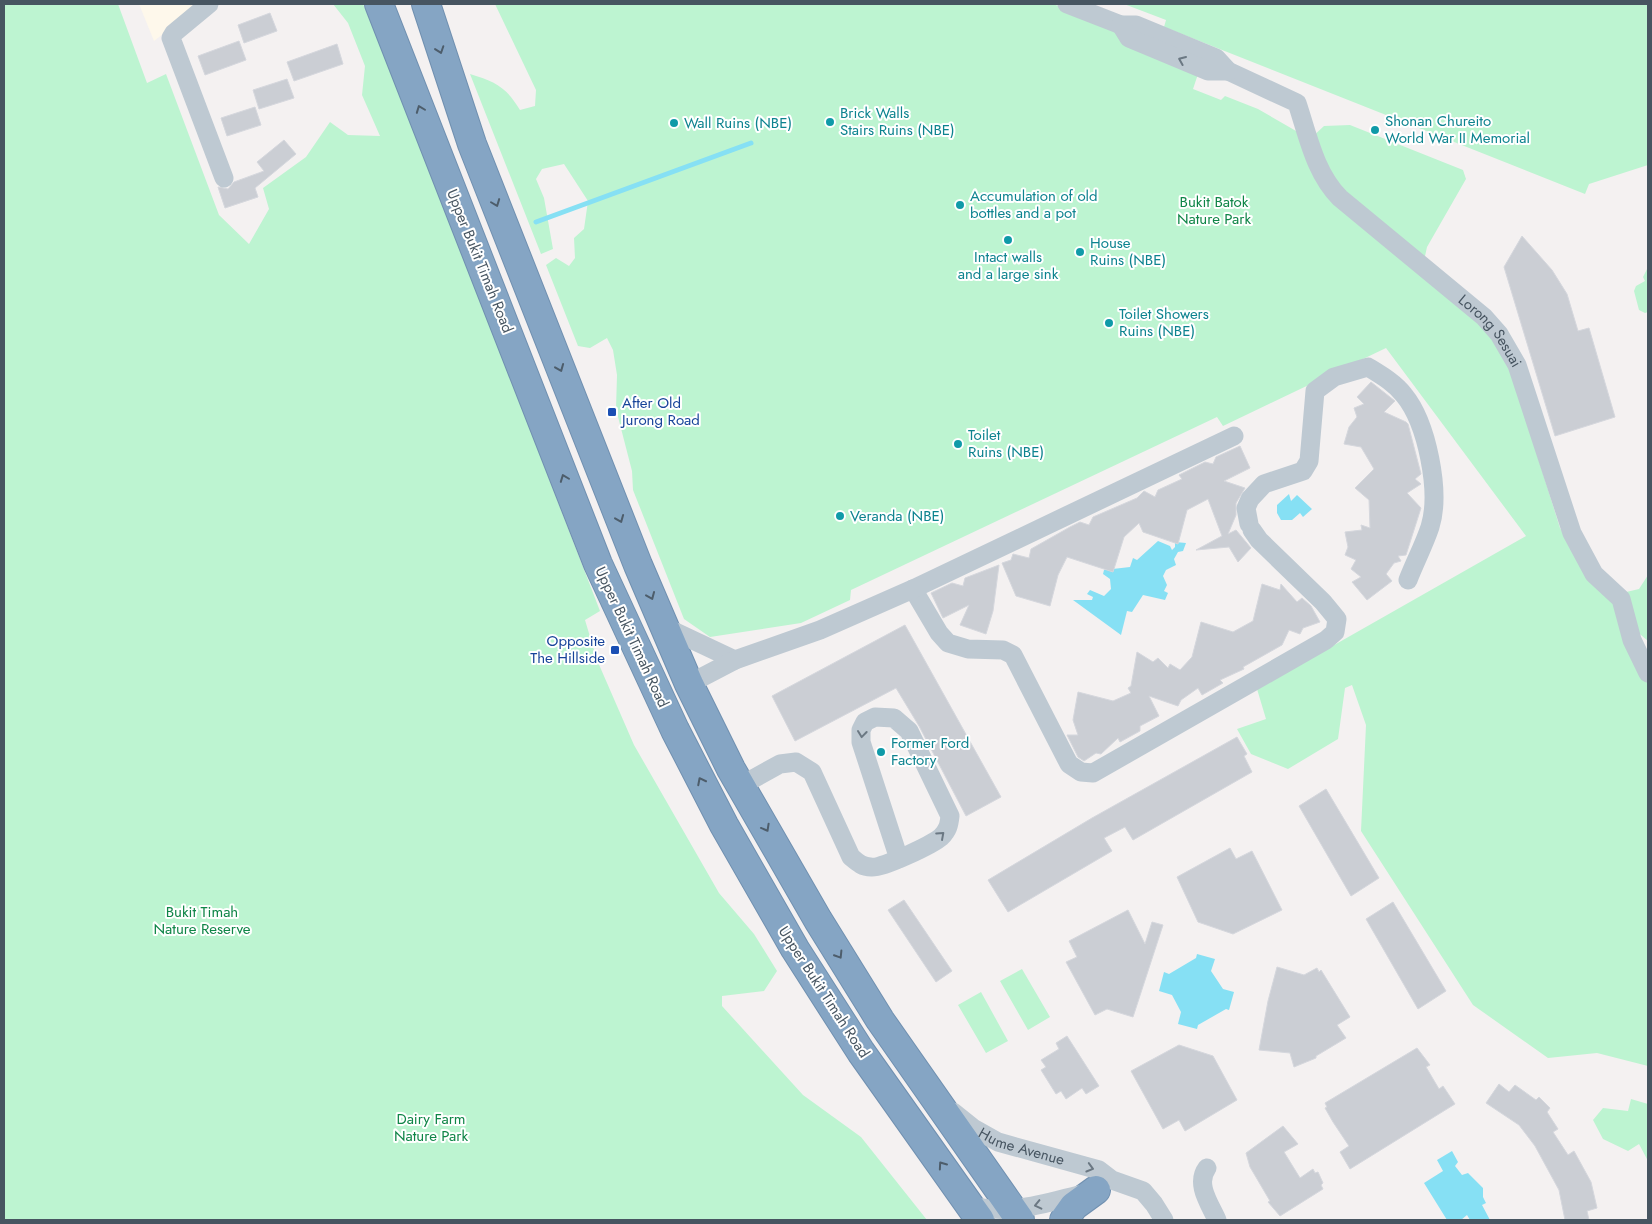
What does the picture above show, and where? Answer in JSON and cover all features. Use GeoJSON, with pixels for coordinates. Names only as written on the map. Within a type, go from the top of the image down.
{"type":"FeatureCollection","features":[{"type":"Feature","properties":{"kind":"highway","name":"Upper Bukit Timah Road"},"geometry":{"type":"LineString","coordinates":[[379,4],[598,564],[660,698],[724,825],[794,949],[861,1052],[975,1213]]}},
{"type":"Feature","properties":{"kind":"highway","name":"Upper Bukit Timah Road"},"geometry":{"type":"LineString","coordinates":[[426,4],[472,144],[689,684],[737,777],[818,920],[861,991],[1016,1215]]}},
{"type":"Feature","properties":{"kind":"highway"},"geometry":{"type":"LineString","coordinates":[[518,358],[519,342],[533,326],[542,322]]}},
{"type":"Feature","properties":{"kind":"highway"},"geometry":{"type":"LineString","coordinates":[[724,825],[735,822],[737,817],[737,777]]}},
{"type":"Feature","properties":{"kind":"highway"},"geometry":{"type":"LineString","coordinates":[[861,991],[875,1036],[874,1046],[861,1052]]}},
{"type":"Feature","properties":{"kind":"highway"},"geometry":{"type":"LineString","coordinates":[[1064,1220],[1074,1206],[1104,1185]]}},
{"type":"Feature","properties":{"kind":"street"},"geometry":{"type":"LineString","coordinates":[[209,4],[174,33],[171,38],[224,178]]}},
{"type":"Feature","properties":{"kind":"street","name":"Lorong Sesuai"},"geometry":{"type":"LineString","coordinates":[[1067,4],[1121,25],[1129,38],[1208,71],[1228,71],[1297,103],[1327,185],[1340,198],[1484,317],[1499,334],[1517,365],[1572,533],[1594,574],[1621,599],[1632,640],[1648,673]]}},
{"type":"Feature","properties":{"kind":"street"},"geometry":{"type":"LineString","coordinates":[[913,589],[939,633],[948,643],[968,649],[1003,650],[1014,655],[1069,764],[1081,772],[1093,773],[1318,645],[1335,632],[1337,619],[1323,602],[1259,540],[1250,527],[1246,508],[1250,499],[1264,484],[1303,470],[1310,461],[1315,391],[1334,376],[1368,367],[1396,387],[1415,410],[1428,447],[1434,480],[1431,525],[1408,580]]}},
{"type":"Feature","properties":{"kind":"street"},"geometry":{"type":"LineString","coordinates":[[689,684],[735,660],[820,630],[913,589],[1234,436]]}},
{"type":"Feature","properties":{"kind":"street"},"geometry":{"type":"LineString","coordinates":[[665,627],[735,660]]}},
{"type":"Feature","properties":{"kind":"street"},"geometry":{"type":"LineString","coordinates":[[737,777],[780,764],[796,762],[812,772],[851,857],[859,864],[872,868],[886,865],[899,859],[941,838],[949,827],[950,816],[909,731],[894,718],[875,717],[864,722],[861,730],[861,742],[899,859]]}},
{"type":"Feature","properties":{"kind":"street","name":"Hume Avenue"},"geometry":{"type":"LineString","coordinates":[[936,1099],[972,1128],[998,1142],[1099,1170],[1104,1185],[1143,1191],[1164,1220]]}},
{"type":"Feature","properties":{"kind":"street"},"geometry":{"type":"LineString","coordinates":[[1207,1168],[1202,1174],[1201,1184],[1217,1220]]}},
{"type":"Feature","properties":{"kind":"street"},"geometry":{"type":"LineString","coordinates":[[975,1213],[987,1210],[1016,1215],[1104,1185]]}},
{"type":"Feature","properties":{"kind":"shaded area"},"geometry":{"type":"Polygon","coordinates":[[[139,4],[202,4],[154,41],[139,4]]]}},
{"type":"Feature","properties":{"kind":"green space"},"geometry":{"type":"Polygon","coordinates":[[[4,4],[118,4],[147,83],[166,74],[219,215],[249,244],[269,209],[263,188],[306,157],[330,122],[348,135],[380,136],[362,95],[365,66],[348,23],[333,4],[363,4],[394,76],[600,611],[585,620],[597,660],[634,745],[719,893],[754,934],[777,971],[764,991],[722,996],[722,1006],[803,1095],[861,1137],[927,1220],[4,1220],[4,4]]]}},
{"type":"Feature","properties":{"kind":"green space","name":"Bukit Batok Nature Park"},"geometry":{"type":"Polygon","coordinates":[[[495,4],[1053,4],[1202,62],[1193,89],[1221,100],[1225,96],[1258,109],[1310,139],[1324,126],[1350,125],[1463,170],[1466,179],[1427,247],[1422,270],[1481,323],[1509,365],[1560,528],[1580,564],[1622,593],[1639,589],[1648,575],[1648,641],[1620,617],[1648,667],[1648,1066],[1597,1053],[1548,1058],[1473,1005],[1361,831],[1366,725],[1352,685],[1345,688],[1338,739],[1288,769],[1251,754],[1237,729],[1266,719],[1257,689],[1526,536],[1386,348],[1223,426],[1217,417],[851,590],[850,600],[801,623],[710,637],[684,619],[633,490],[632,471],[616,409],[617,375],[613,350],[607,338],[590,348],[578,346],[546,265],[556,258],[569,266],[575,258],[574,238],[584,229],[588,201],[564,164],[542,169],[536,179],[544,198],[553,249],[541,254],[470,74],[500,86],[520,110],[535,106],[536,90],[495,4]]]}},
{"type":"Feature","properties":{"kind":"green space"},"geometry":{"type":"Polygon","coordinates":[[[1124,4],[1648,4],[1648,165],[1589,184],[1585,194],[1164,27],[1166,20],[1124,4]]]}},
{"type":"Feature","properties":{"kind":"green space"},"geometry":{"type":"Polygon","coordinates":[[[1648,267],[1648,312],[1645,313],[1639,310],[1634,291],[1636,286],[1645,281],[1643,277],[1648,267]]]}},
{"type":"Feature","properties":{"kind":"green space"},"geometry":{"type":"Polygon","coordinates":[[[1022,969],[1050,1017],[1028,1030],[1000,981],[1022,969]]]}},
{"type":"Feature","properties":{"kind":"green space"},"geometry":{"type":"Polygon","coordinates":[[[981,992],[1008,1041],[986,1053],[958,1005],[981,992]]]}},
{"type":"Feature","properties":{"kind":"green space"},"geometry":{"type":"Polygon","coordinates":[[[1631,1099],[1648,1104],[1648,1161],[1639,1144],[1628,1151],[1603,1139],[1593,1120],[1603,1108],[1628,1111],[1631,1099]]]}},
{"type":"Feature","properties":{"kind":"water"},"geometry":{"type":"Polygon","coordinates":[[[1289,494],[1291,501],[1297,495],[1312,509],[1303,517],[1300,513],[1292,520],[1281,520],[1277,513],[1277,505],[1289,494]]]}},
{"type":"Feature","properties":{"kind":"water"},"geometry":{"type":"Polygon","coordinates":[[[1158,541],[1170,546],[1172,550],[1175,547],[1175,542],[1186,543],[1183,551],[1178,552],[1174,559],[1176,565],[1166,570],[1163,576],[1167,585],[1164,591],[1168,593],[1165,600],[1143,595],[1132,612],[1127,611],[1121,635],[1073,600],[1092,600],[1093,597],[1087,594],[1090,590],[1104,596],[1111,589],[1110,579],[1103,574],[1104,570],[1130,567],[1133,558],[1137,560],[1158,541]]]}},
{"type":"Feature","properties":{"kind":"water"},"geometry":{"type":"Polygon","coordinates":[[[1197,954],[1215,959],[1211,971],[1223,989],[1234,992],[1229,1010],[1226,1009],[1198,1025],[1197,1029],[1178,1024],[1181,1012],[1172,995],[1159,991],[1164,972],[1169,974],[1196,958],[1197,954]]]}},
{"type":"Feature","properties":{"kind":"water"},"geometry":{"type":"Polygon","coordinates":[[[1452,1151],[1458,1162],[1455,1166],[1462,1175],[1468,1173],[1483,1188],[1483,1197],[1486,1203],[1482,1205],[1490,1220],[1470,1220],[1467,1215],[1461,1220],[1447,1220],[1424,1183],[1443,1171],[1437,1160],[1452,1151]]]}},
{"type":"Feature","properties":{"kind":"building"},"geometry":{"type":"Polygon","coordinates":[[[270,13],[277,31],[244,43],[238,25],[270,13]]]}},
{"type":"Feature","properties":{"kind":"building"},"geometry":{"type":"Polygon","coordinates":[[[239,41],[246,60],[205,75],[198,56],[239,41]]]}},
{"type":"Feature","properties":{"kind":"building"},"geometry":{"type":"Polygon","coordinates":[[[337,44],[343,64],[294,81],[287,62],[337,44]]]}},
{"type":"Feature","properties":{"kind":"building"},"geometry":{"type":"Polygon","coordinates":[[[287,79],[294,98],[259,109],[253,90],[287,79]]]}},
{"type":"Feature","properties":{"kind":"building"},"geometry":{"type":"Polygon","coordinates":[[[255,107],[261,125],[227,136],[221,118],[255,107]]]}},
{"type":"Feature","properties":{"kind":"building"},"geometry":{"type":"Polygon","coordinates":[[[284,140],[296,154],[255,188],[258,197],[225,208],[218,187],[228,189],[234,182],[264,171],[257,162],[284,140]]]}},
{"type":"Feature","properties":{"kind":"building"},"geometry":{"type":"Polygon","coordinates":[[[1522,236],[1552,270],[1567,294],[1578,331],[1589,328],[1615,417],[1555,436],[1504,267],[1522,236]]]}},
{"type":"Feature","properties":{"kind":"building"},"geometry":{"type":"Polygon","coordinates":[[[1371,382],[1395,401],[1384,412],[1408,424],[1421,474],[1415,479],[1421,484],[1407,493],[1421,508],[1406,555],[1398,556],[1401,561],[1394,563],[1386,574],[1392,581],[1367,600],[1352,582],[1361,577],[1351,569],[1356,560],[1345,555],[1348,547],[1345,532],[1362,530],[1361,525],[1370,528],[1369,500],[1355,488],[1374,469],[1361,447],[1344,444],[1349,427],[1357,417],[1354,408],[1364,404],[1357,397],[1371,382]]]}},
{"type":"Feature","properties":{"kind":"building"},"geometry":{"type":"Polygon","coordinates":[[[1240,446],[1250,468],[1224,481],[1245,488],[1236,503],[1236,515],[1228,534],[1236,530],[1251,548],[1238,562],[1229,547],[1196,550],[1222,536],[1208,499],[1187,510],[1178,544],[1143,532],[1139,523],[1124,537],[1113,572],[1067,557],[1058,575],[1050,606],[1016,596],[1002,563],[1011,560],[1013,554],[1029,558],[1031,549],[1070,527],[1080,522],[1089,525],[1093,517],[1137,498],[1144,491],[1155,497],[1158,490],[1182,479],[1179,475],[1205,462],[1213,464],[1216,457],[1240,446]]]}},
{"type":"Feature","properties":{"kind":"building"},"geometry":{"type":"Polygon","coordinates":[[[999,565],[993,611],[986,634],[960,625],[969,605],[943,618],[931,593],[952,583],[963,586],[965,578],[999,565]]]}},
{"type":"Feature","properties":{"kind":"building"},"geometry":{"type":"Polygon","coordinates":[[[1262,584],[1280,590],[1281,584],[1297,602],[1302,598],[1311,606],[1320,622],[1303,628],[1300,634],[1289,630],[1282,645],[1243,667],[1244,669],[1220,680],[1223,683],[1202,695],[1198,688],[1181,700],[1178,706],[1149,696],[1159,716],[1140,726],[1140,731],[1120,742],[1118,738],[1101,754],[1096,753],[1084,761],[1078,757],[1067,735],[1078,735],[1073,720],[1078,692],[1113,701],[1131,693],[1128,688],[1131,686],[1137,652],[1153,662],[1158,658],[1168,668],[1170,664],[1180,670],[1192,657],[1201,622],[1233,632],[1253,621],[1262,584]]]}},
{"type":"Feature","properties":{"kind":"building"},"geometry":{"type":"Polygon","coordinates":[[[905,625],[1001,797],[966,816],[919,726],[896,688],[795,741],[772,696],[905,625]]]}},
{"type":"Feature","properties":{"kind":"building"},"geometry":{"type":"Polygon","coordinates":[[[1237,737],[1247,754],[1244,756],[1252,772],[1133,840],[1125,827],[1104,838],[1112,851],[1008,912],[988,880],[1092,818],[1237,737]]]}},
{"type":"Feature","properties":{"kind":"building"},"geometry":{"type":"Polygon","coordinates":[[[1326,789],[1379,878],[1351,896],[1299,806],[1326,789]]]}},
{"type":"Feature","properties":{"kind":"building"},"geometry":{"type":"Polygon","coordinates":[[[1230,848],[1236,859],[1252,851],[1282,910],[1233,934],[1198,922],[1177,877],[1230,848]]]}},
{"type":"Feature","properties":{"kind":"building"},"geometry":{"type":"Polygon","coordinates":[[[904,900],[952,971],[936,982],[888,910],[904,900]]]}},
{"type":"Feature","properties":{"kind":"building"},"geometry":{"type":"Polygon","coordinates":[[[1393,902],[1446,991],[1418,1009],[1366,919],[1393,902]]]}},
{"type":"Feature","properties":{"kind":"building"},"geometry":{"type":"Polygon","coordinates":[[[1128,910],[1145,944],[1152,922],[1163,925],[1133,1017],[1107,1009],[1095,1015],[1066,962],[1077,957],[1069,941],[1128,910]]]}},
{"type":"Feature","properties":{"kind":"building"},"geometry":{"type":"Polygon","coordinates":[[[1277,967],[1304,975],[1317,968],[1319,972],[1321,970],[1350,1017],[1337,1025],[1346,1038],[1316,1056],[1316,1058],[1294,1067],[1290,1053],[1259,1050],[1268,1001],[1277,967]]]}},
{"type":"Feature","properties":{"kind":"building"},"geometry":{"type":"Polygon","coordinates":[[[1067,1036],[1099,1086],[1086,1094],[1082,1088],[1066,1099],[1061,1091],[1056,1094],[1041,1070],[1046,1067],[1041,1060],[1059,1049],[1056,1043],[1067,1036]]]}},
{"type":"Feature","properties":{"kind":"building"},"geometry":{"type":"Polygon","coordinates":[[[1179,1045],[1213,1056],[1237,1100],[1185,1131],[1179,1120],[1163,1129],[1131,1071],[1179,1045]]]}},
{"type":"Feature","properties":{"kind":"building"},"geometry":{"type":"Polygon","coordinates":[[[1417,1048],[1430,1065],[1426,1067],[1439,1089],[1443,1086],[1455,1104],[1350,1169],[1340,1152],[1349,1146],[1325,1108],[1327,1107],[1325,1103],[1417,1048]]]}},
{"type":"Feature","properties":{"kind":"building"},"geometry":{"type":"Polygon","coordinates":[[[1499,1084],[1509,1092],[1515,1085],[1536,1100],[1539,1097],[1550,1108],[1547,1112],[1558,1129],[1553,1132],[1568,1155],[1574,1151],[1591,1182],[1597,1208],[1587,1211],[1589,1220],[1565,1220],[1559,1190],[1535,1146],[1519,1125],[1486,1103],[1499,1084]]]}},
{"type":"Feature","properties":{"kind":"building"},"geometry":{"type":"Polygon","coordinates":[[[1283,1126],[1298,1144],[1284,1152],[1300,1178],[1313,1169],[1315,1173],[1318,1172],[1323,1183],[1321,1185],[1323,1189],[1280,1216],[1268,1202],[1270,1201],[1250,1167],[1246,1153],[1283,1126]]]}},
{"type":"Feature","properties":{"kind":"waterway"},"geometry":{"type":"LineString","coordinates":[[536,222],[751,143]]}},
{"type":"Feature","properties":{"kind":"place","name":"Brick Walls Stairs Ruins (NBE)"},"geometry":{"type":"Point","coordinates":[830,122]}},
{"type":"Feature","properties":{"kind":"place","name":"Wall Ruins (NBE)"},"geometry":{"type":"Point","coordinates":[674,123]}},
{"type":"Feature","properties":{"kind":"place","name":"Shonan Chureito World War II Memorial"},"geometry":{"type":"Point","coordinates":[1375,130]}},
{"type":"Feature","properties":{"kind":"place","name":"Accumulation of old bottles and a pot"},"geometry":{"type":"Point","coordinates":[960,205]}},
{"type":"Feature","properties":{"kind":"place","name":"Intact walls and a large sink"},"geometry":{"type":"Point","coordinates":[1008,240]}},
{"type":"Feature","properties":{"kind":"place","name":"House Ruins (NBE)"},"geometry":{"type":"Point","coordinates":[1080,252]}},
{"type":"Feature","properties":{"kind":"place","name":"Toilet Showers Ruins (NBE)"},"geometry":{"type":"Point","coordinates":[1109,323]}},
{"type":"Feature","properties":{"kind":"place","name":"After Old Jurong Road"},"geometry":{"type":"Point","coordinates":[612,412]}},
{"type":"Feature","properties":{"kind":"place","name":"Toilet Ruins (NBE)"},"geometry":{"type":"Point","coordinates":[958,444]}},
{"type":"Feature","properties":{"kind":"place","name":"Veranda (NBE)"},"geometry":{"type":"Point","coordinates":[840,516]}},
{"type":"Feature","properties":{"kind":"place","name":"Opposite The Hillside"},"geometry":{"type":"Point","coordinates":[615,650]}},
{"type":"Feature","properties":{"kind":"place","name":"Former Ford Factory"},"geometry":{"type":"Point","coordinates":[881,752]}},
{"type":"Feature","properties":{"kind":"park label","name":"Bukit Timah Nature Reserve"},"geometry":{"type":"Point","coordinates":[202,920]}},
{"type":"Feature","properties":{"kind":"park label","name":"Dairy Farm Nature Park"},"geometry":{"type":"Point","coordinates":[431,1128]}}]}
